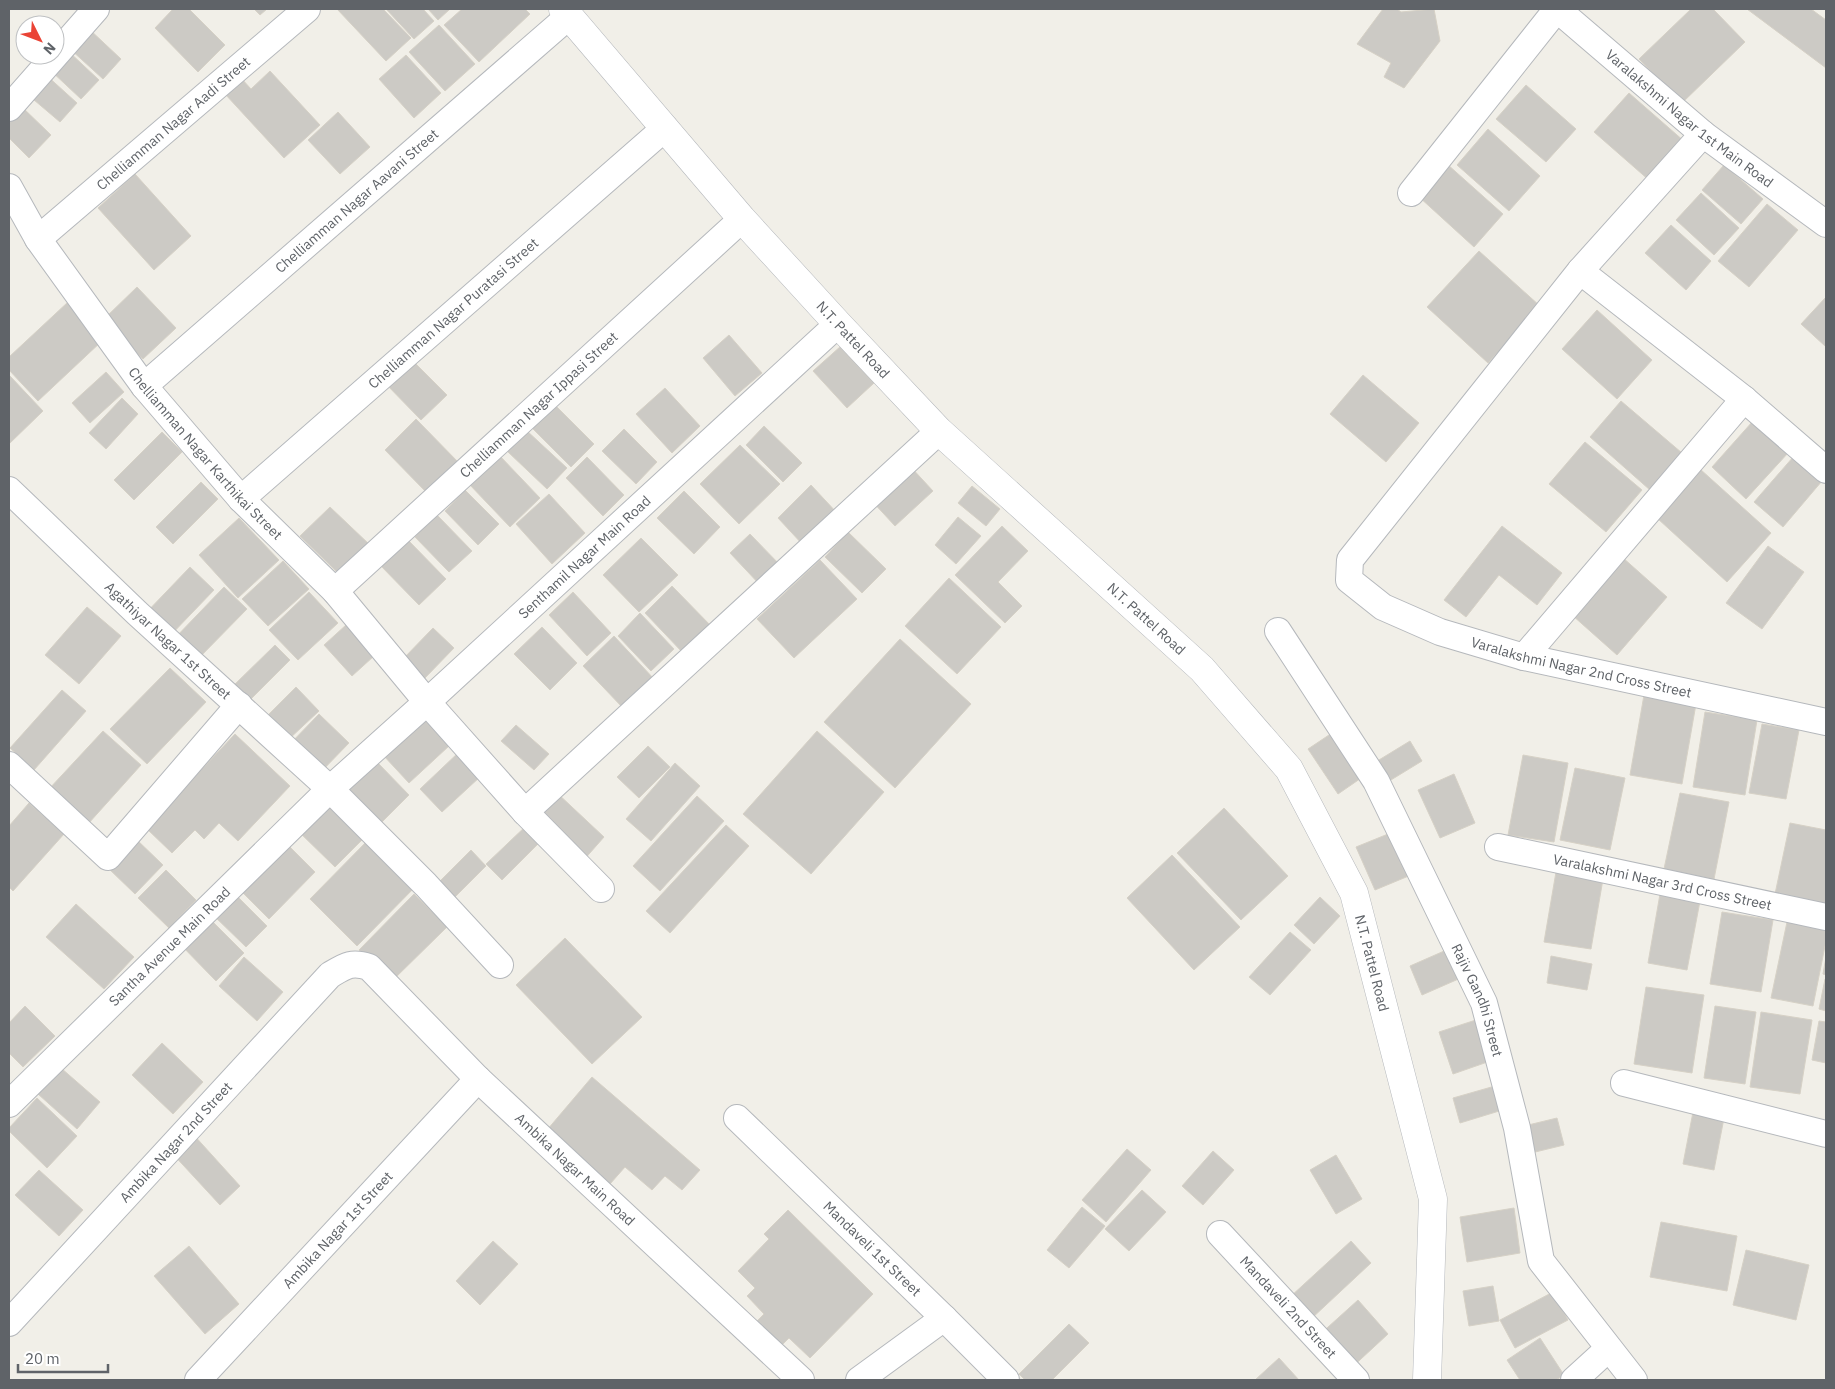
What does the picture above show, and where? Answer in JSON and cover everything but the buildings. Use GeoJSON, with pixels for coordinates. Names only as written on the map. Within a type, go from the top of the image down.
{"type":"FeatureCollection","features":[{"type":"Feature","properties":{"kind":"street","name":"Chelliamman Nagar Aadi Street"},"geometry":{"type":"LineString","coordinates":[[38,239],[307,9]]}},
{"type":"Feature","properties":{"kind":"street","name":"Varalakshmi Nagar 1st Main Road"},"geometry":{"type":"LineString","coordinates":[[1557,9],[1703,134],[1826,224]]}},
{"type":"Feature","properties":{"kind":"street"},"geometry":{"type":"LineString","coordinates":[[1412,193],[1557,9]]}},
{"type":"Feature","properties":{"kind":"street"},"geometry":{"type":"LineString","coordinates":[[9,108],[92,10]]}},
{"type":"Feature","properties":{"kind":"street","name":"N.T. Pattel Road"},"geometry":{"type":"LineString","coordinates":[[566,12],[742,219],[939,431],[1202,669],[1289,769],[1354,893],[1433,1199],[1427,1380]]}},
{"type":"Feature","properties":{"kind":"street","name":"Chelliamman Nagar Aavani Street"},"geometry":{"type":"LineString","coordinates":[[144,386],[566,12]]}},
{"type":"Feature","properties":{"kind":"street","name":"Chelliamman Nagar Puratasi Street"},"geometry":{"type":"LineString","coordinates":[[241,499],[665,128]]}},
{"type":"Feature","properties":{"kind":"street"},"geometry":{"type":"LineString","coordinates":[[1703,134],[1580,271],[1744,399],[1826,470]]}},
{"type":"Feature","properties":{"kind":"street","name":"Chelliamman Nagar Karthikai Street"},"geometry":{"type":"LineString","coordinates":[[9,187],[38,239],[144,386],[241,499],[335,591],[427,702],[525,812],[601,889]]}},
{"type":"Feature","properties":{"kind":"street","name":"Chelliamman Nagar Ippasi Street"},"geometry":{"type":"LineString","coordinates":[[335,591],[742,219]]}},
{"type":"Feature","properties":{"kind":"street","name":"Varalakshmi Nagar 2nd Cross Street"},"geometry":{"type":"LineString","coordinates":[[1580,271],[1350,560],[1349,580],[1383,607],[1440,632],[1524,657],[1826,722]]}},
{"type":"Feature","properties":{"kind":"street","name":"Senthamil Nagar Main Road"},"geometry":{"type":"LineString","coordinates":[[330,789],[838,324]]}},
{"type":"Feature","properties":{"kind":"street"},"geometry":{"type":"LineString","coordinates":[[1524,657],[1744,399]]}},
{"type":"Feature","properties":{"kind":"street"},"geometry":{"type":"LineString","coordinates":[[525,812],[939,431]]}},
{"type":"Feature","properties":{"kind":"street","name":"Agathiyar Nagar 1st Street"},"geometry":{"type":"LineString","coordinates":[[9,490],[137,613],[330,789],[426,885],[500,965]]}},
{"type":"Feature","properties":{"kind":"street","name":"Rajiv Gandhi Street"},"geometry":{"type":"LineString","coordinates":[[1278,631],[1376,781],[1484,1003],[1517,1128],[1542,1261],[1608,1349],[1634,1380]]}},
{"type":"Feature","properties":{"kind":"street"},"geometry":{"type":"LineString","coordinates":[[9,765],[108,857],[238,705]]}},
{"type":"Feature","properties":{"kind":"street","name":"Santha Avenue Main Road"},"geometry":{"type":"LineString","coordinates":[[9,1104],[330,789]]}},
{"type":"Feature","properties":{"kind":"street","name":"Varalakshmi Nagar 3rd Cross Street"},"geometry":{"type":"LineString","coordinates":[[1498,847],[1826,917]]}},
{"type":"Feature","properties":{"kind":"street","name":"Ambika Nagar Main Road"},"geometry":{"type":"LineString","coordinates":[[347,964],[359,964],[369,967],[478,1079],[801,1380]]}},
{"type":"Feature","properties":{"kind":"street","name":"Ambika Nagar 2nd Street"},"geometry":{"type":"LineString","coordinates":[[9,1323],[330,975],[347,964]]}},
{"type":"Feature","properties":{"kind":"street","name":"Ambika Nagar 1st Street"},"geometry":{"type":"LineString","coordinates":[[198,1380],[478,1079]]}},
{"type":"Feature","properties":{"kind":"street"},"geometry":{"type":"LineString","coordinates":[[1624,1084],[1826,1134]]}},
{"type":"Feature","properties":{"kind":"street","name":"Mandaveli 1st Street"},"geometry":{"type":"LineString","coordinates":[[737,1118],[1006,1380]]}},
{"type":"Feature","properties":{"kind":"street","name":"Mandaveli 2nd Street"},"geometry":{"type":"LineString","coordinates":[[1220,1234],[1356,1380]]}},
{"type":"Feature","properties":{"kind":"street"},"geometry":{"type":"LineString","coordinates":[[859,1380],[944,1318]]}},
{"type":"Feature","properties":{"kind":"street"},"geometry":{"type":"LineString","coordinates":[[1574,1380],[1608,1349]]}}]}
